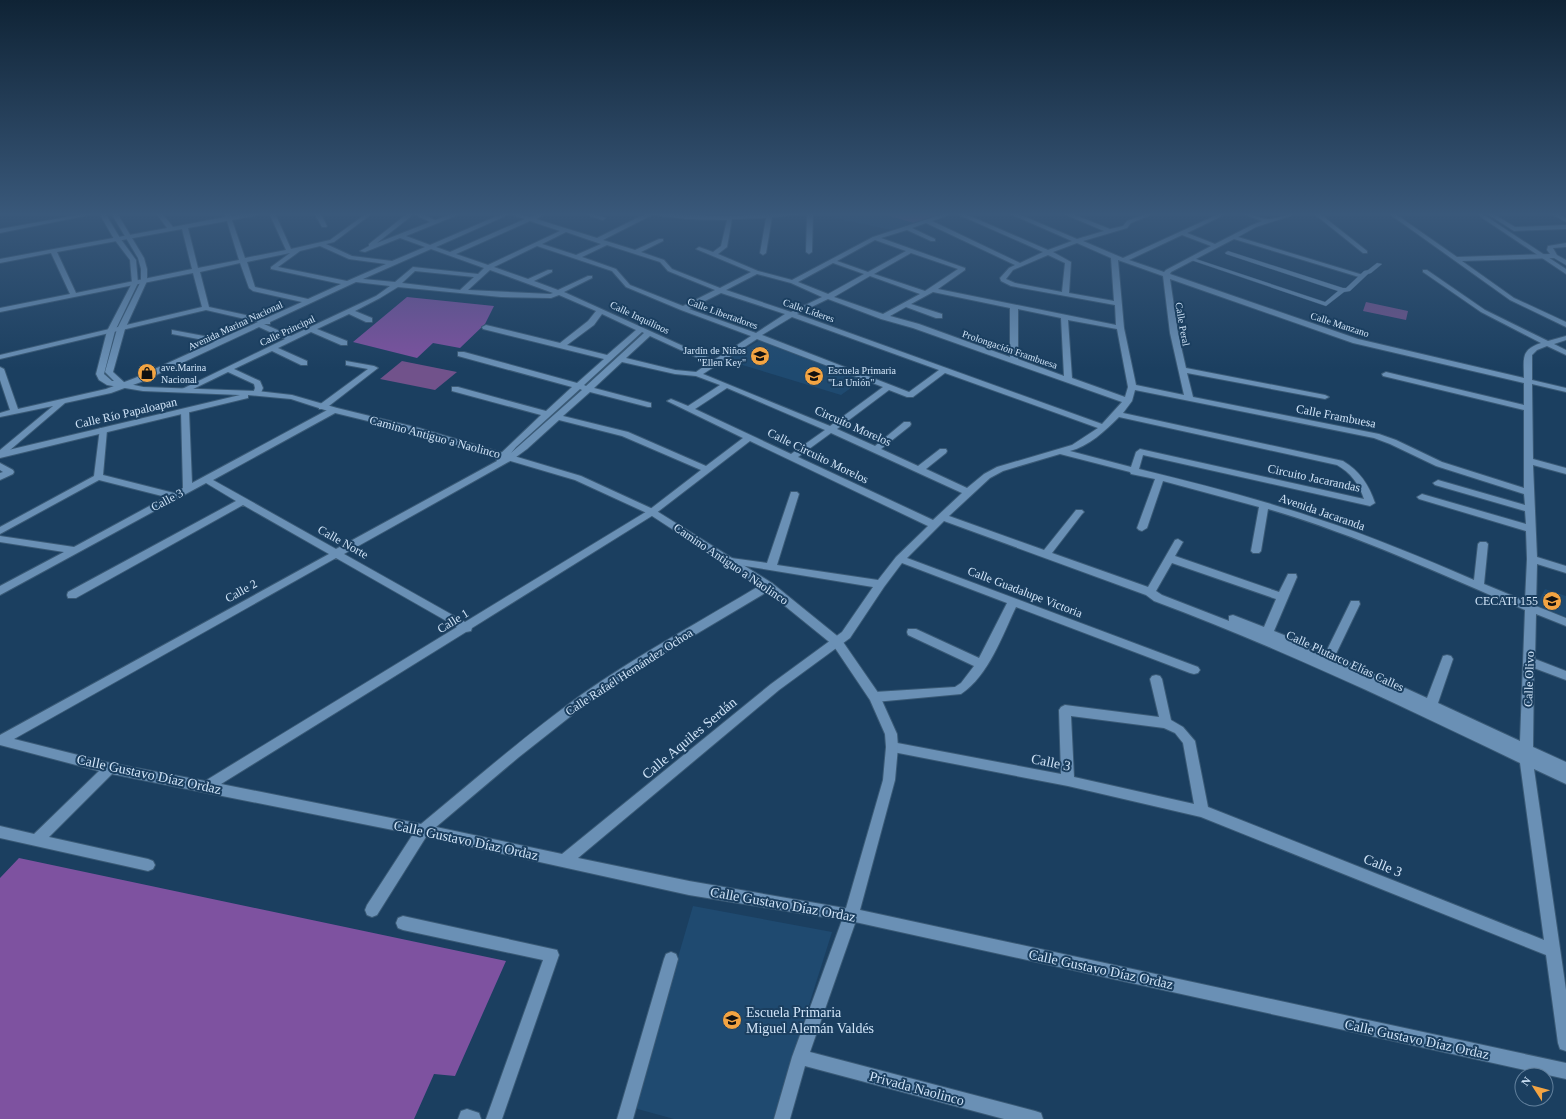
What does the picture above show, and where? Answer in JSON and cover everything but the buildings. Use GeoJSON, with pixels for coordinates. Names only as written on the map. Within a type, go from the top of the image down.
{"type":"FeatureCollection","features":[{"type":"Feature","properties":{"kind":"street"},"geometry":{"type":"LineString","coordinates":[[60,265],[74,295]]}},
{"type":"Feature","properties":{"kind":"street"},"geometry":{"type":"LineString","coordinates":[[134,265],[135,283]]}},
{"type":"Feature","properties":{"kind":"street"},"geometry":{"type":"LineString","coordinates":[[124,386],[109,372],[121,329],[144,281],[143,265]]}},
{"type":"Feature","properties":{"kind":"street"},"geometry":{"type":"LineString","coordinates":[[193,265],[206,308]]}},
{"type":"Feature","properties":{"kind":"street"},"geometry":{"type":"LineString","coordinates":[[0,310],[217,265]]}},
{"type":"Feature","properties":{"kind":"street"},"geometry":{"type":"LineString","coordinates":[[244,265],[252,288],[255,290],[310,302]]}},
{"type":"Feature","properties":{"kind":"street"},"geometry":{"type":"LineString","coordinates":[[277,265],[273,268],[348,284]]}},
{"type":"Feature","properties":{"kind":"street","name":"Avenida Marina Nacional"},"geometry":{"type":"LineString","coordinates":[[124,386],[389,265]]}},
{"type":"Feature","properties":{"kind":"street","name":"Calle Inquilinos"},"geometry":{"type":"LineString","coordinates":[[483,265],[560,292],[715,363]]}},
{"type":"Feature","properties":{"kind":"street"},"geometry":{"type":"LineString","coordinates":[[462,292],[492,265]]}},
{"type":"Feature","properties":{"kind":"street","name":"Calle Libertadores"},"geometry":{"type":"LineString","coordinates":[[599,265],[614,270],[628,286],[683,309],[910,395],[945,369]]}},
{"type":"Feature","properties":{"kind":"street","name":"Calle Líderes"},"geometry":{"type":"LineString","coordinates":[[666,265],[670,270],[720,290],[945,369],[1103,427]]}},
{"type":"Feature","properties":{"kind":"street","name":"Prolongación Frambuesa"},"geometry":{"type":"LineString","coordinates":[[739,265],[756,272],[793,282],[828,297],[884,317],[916,326],[1128,400]]}},
{"type":"Feature","properties":{"kind":"street"},"geometry":{"type":"LineString","coordinates":[[793,282],[824,265]]}},
{"type":"Feature","properties":{"kind":"street"},"geometry":{"type":"LineString","coordinates":[[844,265],[929,292],[1120,328]]}},
{"type":"Feature","properties":{"kind":"street"},"geometry":{"type":"LineString","coordinates":[[620,359],[675,372],[697,374],[791,314],[828,297],[885,265]]}},
{"type":"Feature","properties":{"kind":"street"},"geometry":{"type":"LineString","coordinates":[[884,317],[929,292],[963,269],[952,265]]}},
{"type":"Feature","properties":{"kind":"street"},"geometry":{"type":"LineString","coordinates":[[1018,265],[1005,274],[1002,278],[1003,280],[1013,285],[1118,304]]}},
{"type":"Feature","properties":{"kind":"street"},"geometry":{"type":"LineString","coordinates":[[1065,294],[1068,265]]}},
{"type":"Feature","properties":{"kind":"street"},"geometry":{"type":"LineString","coordinates":[[1115,265],[1120,328],[1132,387],[1132,394],[1128,400]]}},
{"type":"Feature","properties":{"kind":"street","name":"Calle Manzano"},"geometry":{"type":"LineString","coordinates":[[1139,265],[1356,341],[1566,390]]}},
{"type":"Feature","properties":{"kind":"street"},"geometry":{"type":"LineString","coordinates":[[1166,275],[1168,271],[1179,265]]}},
{"type":"Feature","properties":{"kind":"street"},"geometry":{"type":"LineString","coordinates":[[1210,265],[1326,304],[1342,290]]}},
{"type":"Feature","properties":{"kind":"street"},"geometry":{"type":"LineString","coordinates":[[1266,265],[1342,290],[1348,290],[1362,276],[1377,265]]}},
{"type":"Feature","properties":{"kind":"street"},"geometry":{"type":"LineString","coordinates":[[1325,265],[1362,276]]}},
{"type":"Feature","properties":{"kind":"street"},"geometry":{"type":"LineString","coordinates":[[1464,265],[1512,300],[1566,325]]}},
{"type":"Feature","properties":{"kind":"street"},"geometry":{"type":"LineString","coordinates":[[1556,265],[1566,272]]}},
{"type":"Feature","properties":{"kind":"street","name":"Calle Principal"},"geometry":{"type":"LineString","coordinates":[[184,390],[313,330],[378,297],[396,285],[413,269],[479,276]]}},
{"type":"Feature","properties":{"kind":"street"},"geometry":{"type":"LineString","coordinates":[[529,281],[550,271]]}},
{"type":"Feature","properties":{"kind":"street"},"geometry":{"type":"LineString","coordinates":[[1425,271],[1483,311],[1566,353]]}},
{"type":"Feature","properties":{"kind":"street"},"geometry":{"type":"LineString","coordinates":[[683,309],[756,272]]}},
{"type":"Feature","properties":{"kind":"street","name":"Calle Peral"},"geometry":{"type":"LineString","coordinates":[[1166,275],[1172,327],[1189,399]]}},
{"type":"Feature","properties":{"kind":"street"},"geometry":{"type":"LineString","coordinates":[[356,280],[501,296],[551,296],[590,277]]}},
{"type":"Feature","properties":{"kind":"street","name":"Camino Antiguo a Naolinco"},"geometry":{"type":"LineString","coordinates":[[135,283],[111,332],[100,374],[102,378],[110,383],[143,389],[257,393],[292,397],[322,407],[416,430],[578,478],[652,512],[731,561],[768,586],[837,642],[875,697],[887,722],[892,747],[889,780],[851,915],[800,1056],[782,1119]]}},
{"type":"Feature","properties":{"kind":"street"},"geometry":{"type":"LineString","coordinates":[[906,305],[939,316]]}},
{"type":"Feature","properties":{"kind":"street"},"geometry":{"type":"LineString","coordinates":[[1014,307],[1014,361]]}},
{"type":"Feature","properties":{"kind":"street"},"geometry":{"type":"LineString","coordinates":[[0,357],[111,332],[206,308],[263,323],[292,339]]}},
{"type":"Feature","properties":{"kind":"street"},"geometry":{"type":"LineString","coordinates":[[561,346],[590,323],[601,310]]}},
{"type":"Feature","properties":{"kind":"street"},"geometry":{"type":"LineString","coordinates":[[349,311],[369,320]]}},
{"type":"Feature","properties":{"kind":"street"},"geometry":{"type":"LineString","coordinates":[[1064,317],[1068,380]]}},
{"type":"Feature","properties":{"kind":"street"},"geometry":{"type":"LineString","coordinates":[[486,327],[609,358]]}},
{"type":"Feature","properties":{"kind":"street"},"geometry":{"type":"LineString","coordinates":[[313,330],[344,343]]}},
{"type":"Feature","properties":{"kind":"street","name":"Calle 2"},"geometry":{"type":"LineString","coordinates":[[506,457],[547,414],[609,358],[645,331]]}},
{"type":"Feature","properties":{"kind":"street","name":"Calle 2"},"geometry":{"type":"LineString","coordinates":[[1,740],[524,447],[620,359],[645,331]]}},
{"type":"Feature","properties":{"kind":"street"},"geometry":{"type":"LineString","coordinates":[[175,332],[223,342]]}},
{"type":"Feature","properties":{"kind":"street","name":"Calle Olivo"},"geometry":{"type":"LineString","coordinates":[[1566,338],[1534,348],[1528,355],[1529,492],[1532,559],[1526,755],[1566,1044]]}},
{"type":"Feature","properties":{"kind":"street"},"geometry":{"type":"LineString","coordinates":[[273,348],[304,363]]}},
{"type":"Feature","properties":{"kind":"street"},"geometry":{"type":"LineString","coordinates":[[461,354],[648,405]]}},
{"type":"Feature","properties":{"kind":"street"},"geometry":{"type":"LineString","coordinates":[[322,407],[374,368],[349,363]]}},
{"type":"Feature","properties":{"kind":"street"},"geometry":{"type":"LineString","coordinates":[[0,369],[15,412]]}},
{"type":"Feature","properties":{"kind":"street"},"geometry":{"type":"LineString","coordinates":[[229,369],[257,383],[259,388],[257,393]]}},
{"type":"Feature","properties":{"kind":"street"},"geometry":{"type":"LineString","coordinates":[[1182,370],[1325,396]]}},
{"type":"Feature","properties":{"kind":"street","name":"Circuito Morelos"},"geometry":{"type":"LineString","coordinates":[[697,374],[726,384],[830,429],[968,492]]}},
{"type":"Feature","properties":{"kind":"street"},"geometry":{"type":"LineString","coordinates":[[1386,374],[1528,408]]}},
{"type":"Feature","properties":{"kind":"street"},"geometry":{"type":"LineString","coordinates":[[689,409],[726,384]]}},
{"type":"Feature","properties":{"kind":"street"},"geometry":{"type":"LineString","coordinates":[[0,415],[124,386]]}},
{"type":"Feature","properties":{"kind":"street"},"geometry":{"type":"LineString","coordinates":[[793,457],[888,386]]}},
{"type":"Feature","properties":{"kind":"street","name":"Calle Frambuesa"},"geometry":{"type":"LineString","coordinates":[[1132,387],[1376,436],[1393,442],[1439,464],[1529,492]]}},
{"type":"Feature","properties":{"kind":"street"},"geometry":{"type":"LineString","coordinates":[[455,389],[547,414]]}},
{"type":"Feature","properties":{"kind":"street","name":"Calle Río Papaloapan"},"geometry":{"type":"LineString","coordinates":[[0,455],[257,393]]}},
{"type":"Feature","properties":{"kind":"street","name":"Calle Aquiles Serdán"},"geometry":{"type":"LineString","coordinates":[[564,862],[775,687],[837,642],[851,628],[880,584],[900,559],[968,492],[987,476],[1000,469],[1062,452],[1086,441],[1117,414],[1128,400]]}},
{"type":"Feature","properties":{"kind":"street"},"geometry":{"type":"LineString","coordinates":[[0,455],[63,401]]}},
{"type":"Feature","properties":{"kind":"street","name":"Calle Circuito Morelos"},"geometry":{"type":"LineString","coordinates":[[670,401],[750,436],[935,525]]}},
{"type":"Feature","properties":{"kind":"street","name":"Calle 3"},"geometry":{"type":"LineString","coordinates":[[0,590],[334,410]]}},
{"type":"Feature","properties":{"kind":"street"},"geometry":{"type":"LineString","coordinates":[[185,411],[188,488]]}},
{"type":"Feature","properties":{"kind":"street","name":"Circuito Jacarandas"},"geometry":{"type":"LineString","coordinates":[[1117,414],[1340,463],[1348,467],[1366,488],[1370,503],[1140,452],[1134,472]]}},
{"type":"Feature","properties":{"kind":"street"},"geometry":{"type":"LineString","coordinates":[[557,417],[625,434],[707,470]]}},
{"type":"Feature","properties":{"kind":"street"},"geometry":{"type":"LineString","coordinates":[[875,450],[907,424]]}},
{"type":"Feature","properties":{"kind":"street"},"geometry":{"type":"LineString","coordinates":[[98,478],[104,430]]}},
{"type":"Feature","properties":{"kind":"street","name":"Calle 1"},"geometry":{"type":"LineString","coordinates":[[208,786],[467,628],[652,512],[750,436]]}},
{"type":"Feature","properties":{"kind":"street"},"geometry":{"type":"LineString","coordinates":[[920,470],[943,450]]}},
{"type":"Feature","properties":{"kind":"street","name":"Avenida Jacaranda"},"geometry":{"type":"LineString","coordinates":[[1062,452],[1318,522],[1478,584],[1530,608],[1566,622]]}},
{"type":"Feature","properties":{"kind":"street"},"geometry":{"type":"LineString","coordinates":[[1529,461],[1566,471]]}},
{"type":"Feature","properties":{"kind":"street"},"geometry":{"type":"LineString","coordinates":[[0,466],[10,472],[0,477]]}},
{"type":"Feature","properties":{"kind":"street"},"geometry":{"type":"LineString","coordinates":[[0,531],[98,478],[174,496]]}},
{"type":"Feature","properties":{"kind":"street"},"geometry":{"type":"LineString","coordinates":[[1142,528],[1160,478]]}},
{"type":"Feature","properties":{"kind":"street","name":"Calle Norte"},"geometry":{"type":"LineString","coordinates":[[205,479],[243,502],[337,553],[467,628]]}},
{"type":"Feature","properties":{"kind":"street"},"geometry":{"type":"LineString","coordinates":[[1438,483],[1530,509]]}},
{"type":"Feature","properties":{"kind":"street"},"geometry":{"type":"LineString","coordinates":[[771,568],[794,494]]}},
{"type":"Feature","properties":{"kind":"street"},"geometry":{"type":"LineString","coordinates":[[1422,497],[1531,529]]}},
{"type":"Feature","properties":{"kind":"street"},"geometry":{"type":"LineString","coordinates":[[72,595],[243,502]]}},
{"type":"Feature","properties":{"kind":"street"},"geometry":{"type":"LineString","coordinates":[[1256,551],[1264,506]]}},
{"type":"Feature","properties":{"kind":"street"},"geometry":{"type":"LineString","coordinates":[[1045,555],[1079,512]]}},
{"type":"Feature","properties":{"kind":"street","name":"Calle Plutarco Elías Calles"},"geometry":{"type":"LineString","coordinates":[[943,517],[1150,592],[1158,598],[1266,636],[1431,705],[1526,755]]}},
{"type":"Feature","properties":{"kind":"street"},"geometry":{"type":"LineString","coordinates":[[0,539],[75,550]]}},
{"type":"Feature","properties":{"kind":"street"},"geometry":{"type":"LineString","coordinates":[[1150,592],[1178,542]]}},
{"type":"Feature","properties":{"kind":"street"},"geometry":{"type":"LineString","coordinates":[[1478,584],[1483,544]]}},
{"type":"Feature","properties":{"kind":"street"},"geometry":{"type":"LineString","coordinates":[[1168,558],[1282,597]]}},
{"type":"Feature","properties":{"kind":"street","name":"Calle Guadalupe Victoria"},"geometry":{"type":"LineString","coordinates":[[900,559],[1194,670]]}},
{"type":"Feature","properties":{"kind":"street"},"geometry":{"type":"LineString","coordinates":[[1532,559],[1566,570]]}},
{"type":"Feature","properties":{"kind":"street"},"geometry":{"type":"LineString","coordinates":[[731,561],[880,584]]}},
{"type":"Feature","properties":{"kind":"street"},"geometry":{"type":"LineString","coordinates":[[1266,636],[1292,577]]}},
{"type":"Feature","properties":{"kind":"street","name":"Calle Rafaél Hernández Ochoa"},"geometry":{"type":"LineString","coordinates":[[372,910],[423,830],[515,753],[586,698],[652,655],[768,586]]}},
{"type":"Feature","properties":{"kind":"street"},"geometry":{"type":"LineString","coordinates":[[875,697],[957,691],[967,686],[981,664],[1013,602]]}},
{"type":"Feature","properties":{"kind":"street"},"geometry":{"type":"LineString","coordinates":[[1327,662],[1355,604]]}},
{"type":"Feature","properties":{"kind":"street"},"geometry":{"type":"LineString","coordinates":[[912,632],[981,664]]}},
{"type":"Feature","properties":{"kind":"street"},"geometry":{"type":"LineString","coordinates":[[1431,705],[1447,659]]}},
{"type":"Feature","properties":{"kind":"street","name":"Calle Plutarco Elías Calles"},"geometry":{"type":"LineString","coordinates":[[1327,662],[1526,755]]}},
{"type":"Feature","properties":{"kind":"street"},"geometry":{"type":"LineString","coordinates":[[1530,662],[1566,676]]}},
{"type":"Feature","properties":{"kind":"street"},"geometry":{"type":"LineString","coordinates":[[1156,680],[1166,723]]}},
{"type":"Feature","properties":{"kind":"street"},"geometry":{"type":"LineString","coordinates":[[1068,781],[1065,710],[1166,723],[1179,730],[1189,741],[1202,811]]}},
{"type":"Feature","properties":{"kind":"street","name":"Calle Gustavo Díaz Ordaz"},"geometry":{"type":"LineString","coordinates":[[1,740],[110,768],[208,786],[423,830],[564,862],[689,888],[851,915],[1566,1071]]}},
{"type":"Feature","properties":{"kind":"street","name":"Calle 3"},"geometry":{"type":"LineString","coordinates":[[892,747],[1068,781],[1202,811],[1552,950]]}},
{"type":"Feature","properties":{"kind":"street"},"geometry":{"type":"LineString","coordinates":[[1526,755],[1566,768]]}},
{"type":"Feature","properties":{"kind":"street"},"geometry":{"type":"LineString","coordinates":[[1526,755],[1566,779]]}},
{"type":"Feature","properties":{"kind":"street"},"geometry":{"type":"LineString","coordinates":[[38,839],[110,768]]}},
{"type":"Feature","properties":{"kind":"street"},"geometry":{"type":"LineString","coordinates":[[0,832],[38,839],[148,865]]}},
{"type":"Feature","properties":{"kind":"street"},"geometry":{"type":"LineString","coordinates":[[403,923],[552,955],[494,1119]]}},
{"type":"Feature","properties":{"kind":"street"},"geometry":{"type":"LineString","coordinates":[[625,1119],[671,958]]}},
{"type":"Feature","properties":{"kind":"street","name":"Privada Naolinco"},"geometry":{"type":"LineString","coordinates":[[800,1056],[1035,1119]]}},
{"type":"Feature","properties":{"kind":"shaded area"},"geometry":{"type":"Polygon","coordinates":[[[407,297],[494,306],[485,324],[460,348],[433,343],[417,358],[353,342],[407,297]]]}},
{"type":"Feature","properties":{"kind":"shaded area"},"geometry":{"type":"Polygon","coordinates":[[[1366,302],[1408,311],[1406,320],[1363,311],[1366,302]]]}},
{"type":"Feature","properties":{"kind":"shaded area","name":"Escuela Primaria \"La Unión\""},"geometry":{"type":"Polygon","coordinates":[[[760,340],[862,380],[841,395],[726,360],[760,340]]]}},
{"type":"Feature","properties":{"kind":"shaded area"},"geometry":{"type":"Polygon","coordinates":[[[402,361],[457,372],[435,390],[380,379],[402,361]]]}},
{"type":"Feature","properties":{"kind":"shaded area","name":"CECATI 155"},"geometry":{"type":"Polygon","coordinates":[[[1545,589],[1566,596],[1566,617],[1537,605],[1545,589]]]}},
{"type":"Feature","properties":{"kind":"shaded area"},"geometry":{"type":"Polygon","coordinates":[[[19,858],[506,961],[455,1076],[434,1074],[414,1119],[0,1119],[0,878],[19,858]]]}},
{"type":"Feature","properties":{"kind":"shaded area","name":"Escuela Primaria Miguel Alemán Valdés"},"geometry":{"type":"Polygon","coordinates":[[[693,906],[832,932],[773,1119],[674,1119],[634,1108],[693,906]]]}},
{"type":"Feature","properties":{"kind":"place","name":"Jardín de Niños \"Ellen Key\""},"geometry":{"type":"Point","coordinates":[760,356]}},
{"type":"Feature","properties":{"kind":"place","name":"ave.Marina Nacional"},"geometry":{"type":"Point","coordinates":[147,373]}},
{"type":"Feature","properties":{"kind":"place","name":"Escuela Primaria \"La Unión\""},"geometry":{"type":"Point","coordinates":[814,376]}},
{"type":"Feature","properties":{"kind":"place","name":"CECATI 155"},"geometry":{"type":"Point","coordinates":[1552,601]}},
{"type":"Feature","properties":{"kind":"place","name":"Escuela Primaria Miguel Alemán Valdés"},"geometry":{"type":"Point","coordinates":[732,1020]}}]}
